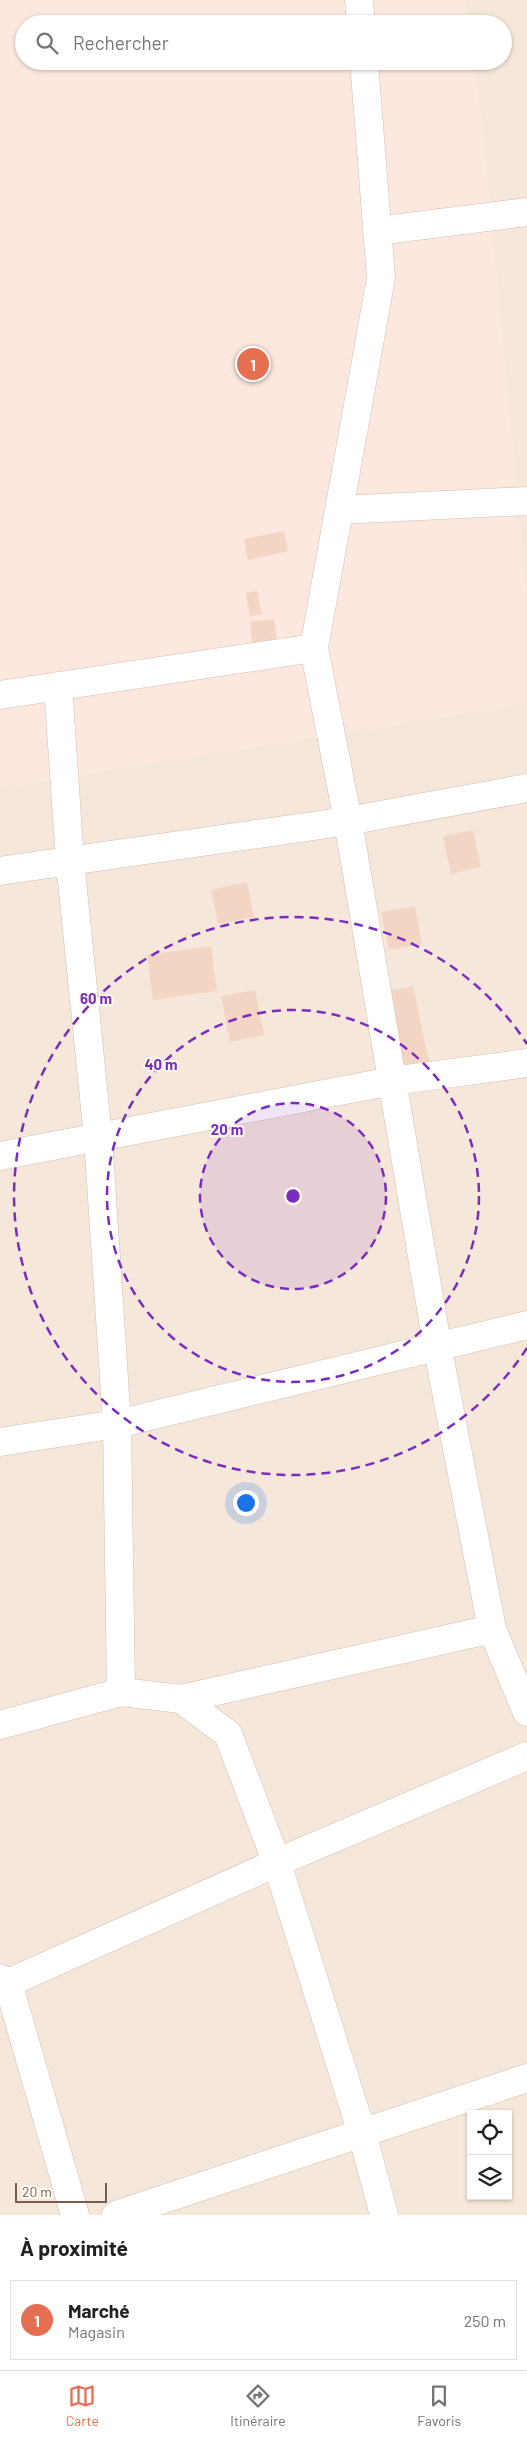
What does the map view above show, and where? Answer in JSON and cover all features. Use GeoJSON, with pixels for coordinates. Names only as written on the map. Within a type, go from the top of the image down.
{"type":"FeatureCollection","features":[{"type":"Feature","properties":{"kind":"street"},"geometry":{"type":"LineString","coordinates":[[359,0],[360,15]]}},
{"type":"Feature","properties":{"kind":"street"},"geometry":{"type":"LineString","coordinates":[[365,70],[381,278],[314,648],[348,821],[438,1346],[492,1629],[527,1712]]}},
{"type":"Feature","properties":{"kind":"street"},"geometry":{"type":"LineString","coordinates":[[377,232],[527,212]]}},
{"type":"Feature","properties":{"kind":"street"},"geometry":{"type":"LineString","coordinates":[[339,510],[527,501]]}},
{"type":"Feature","properties":{"kind":"street"},"geometry":{"type":"LineString","coordinates":[[0,695],[314,648]]}},
{"type":"Feature","properties":{"kind":"street"},"geometry":{"type":"LineString","coordinates":[[58,686],[70,861],[98,1138],[117,1424],[121,1692]]}},
{"type":"Feature","properties":{"kind":"street"},"geometry":{"type":"LineString","coordinates":[[0,871],[348,821],[527,788]]}},
{"type":"Feature","properties":{"kind":"street"},"geometry":{"type":"LineString","coordinates":[[0,1156],[392,1081],[527,1063]]}},
{"type":"Feature","properties":{"kind":"street"},"geometry":{"type":"LineString","coordinates":[[0,1442],[117,1424],[527,1325]]}},
{"type":"Feature","properties":{"kind":"street"},"geometry":{"type":"LineString","coordinates":[[0,1725],[121,1692],[181,1699],[492,1629]]}},
{"type":"Feature","properties":{"kind":"street"},"geometry":{"type":"LineString","coordinates":[[181,1699],[228,1734],[277,1863],[362,2133],[384,2215]]}},
{"type":"Feature","properties":{"kind":"street"},"geometry":{"type":"LineString","coordinates":[[75,2215],[3,1982],[527,1756]]}},
{"type":"Feature","properties":{"kind":"street"},"geometry":{"type":"LineString","coordinates":[[116,2215],[527,2078]]}},
{"type":"Feature","properties":{"kind":"shaded area"},"geometry":{"type":"Polygon","coordinates":[[[0,0],[527,0],[527,2215],[0,2215],[0,0]]]}},
{"type":"Feature","properties":{"kind":"shaded area"},"geometry":{"type":"Polygon","coordinates":[[[0,0],[465,0],[467,15],[15,15],[15,70],[475,70],[483,130],[527,598],[527,704],[0,788],[0,0]]]}},
{"type":"Feature","properties":{"kind":"building"},"geometry":{"type":"Polygon","coordinates":[[[284,531],[288,551],[248,560],[244,539],[284,531]]]}},
{"type":"Feature","properties":{"kind":"building"},"geometry":{"type":"Polygon","coordinates":[[[257,591],[262,614],[250,616],[246,593],[257,591]]]}},
{"type":"Feature","properties":{"kind":"building"},"geometry":{"type":"Polygon","coordinates":[[[274,619],[277,641],[252,643],[250,622],[274,619]]]}},
{"type":"Feature","properties":{"kind":"building"},"geometry":{"type":"Polygon","coordinates":[[[473,830],[481,867],[451,874],[443,836],[473,830]]]}},
{"type":"Feature","properties":{"kind":"building"},"geometry":{"type":"Polygon","coordinates":[[[247,882],[254,917],[218,924],[211,890],[247,882]]]}},
{"type":"Feature","properties":{"kind":"building"},"geometry":{"type":"Polygon","coordinates":[[[415,906],[422,944],[389,950],[381,912],[415,906]]]}},
{"type":"Feature","properties":{"kind":"building"},"geometry":{"type":"Polygon","coordinates":[[[211,946],[217,991],[153,1000],[147,955],[211,946]]]}},
{"type":"Feature","properties":{"kind":"building"},"geometry":{"type":"Polygon","coordinates":[[[413,986],[430,1066],[400,1072],[383,992],[413,986]]]}},
{"type":"Feature","properties":{"kind":"building"},"geometry":{"type":"Polygon","coordinates":[[[255,990],[264,1035],[230,1042],[221,996],[255,990]]]}},
{"type":"Feature","properties":{"kind":"place","name":"Marché"},"geometry":{"type":"Point","coordinates":[253,364]}}]}
